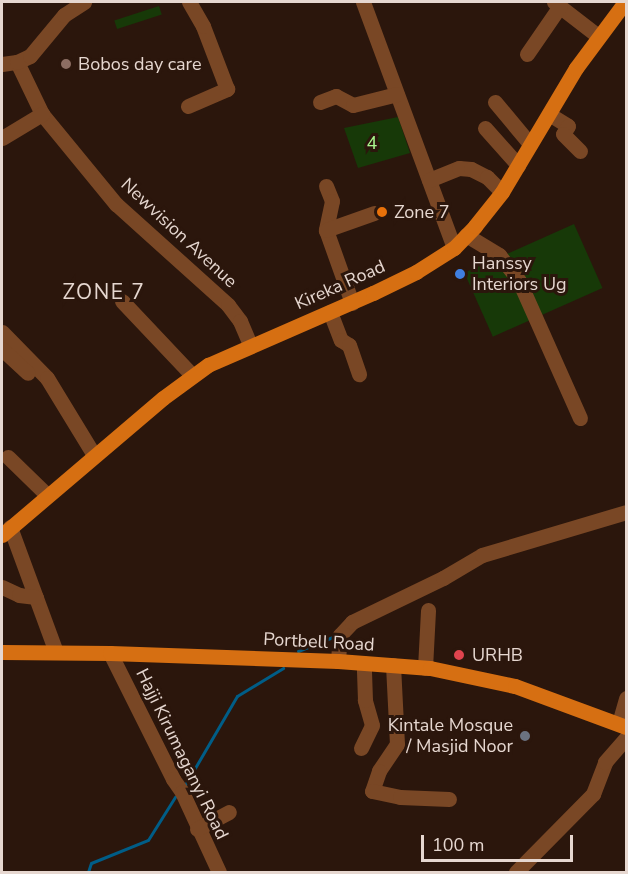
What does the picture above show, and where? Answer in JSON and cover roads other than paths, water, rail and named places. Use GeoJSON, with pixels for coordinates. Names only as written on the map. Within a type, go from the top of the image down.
{"type":"FeatureCollection","features":[{"type":"Feature","properties":{"kind":"main road","name":"Kireka Road"},"geometry":{"type":"LineString","coordinates":[[6,531],[94,455],[208,365],[352,303],[416,272],[454,248],[502,192],[598,36],[624,2]]}},
{"type":"Feature","properties":{"kind":"main road","name":"Portbell Road"},"geometry":{"type":"LineString","coordinates":[[2,652],[110,653],[338,661],[425,668],[514,686],[623,725]]}},
{"type":"Feature","properties":{"kind":"street"},"geometry":{"type":"LineString","coordinates":[[9,63],[39,48],[64,15],[84,2]]}},
{"type":"Feature","properties":{"kind":"street"},"geometry":{"type":"LineString","coordinates":[[188,106],[228,89],[203,26],[189,2]]}},
{"type":"Feature","properties":{"kind":"street"},"geometry":{"type":"LineString","coordinates":[[363,2],[454,248]]}},
{"type":"Feature","properties":{"kind":"street"},"geometry":{"type":"LineString","coordinates":[[527,54],[557,4],[598,36]]}},
{"type":"Feature","properties":{"kind":"street","name":"Newvision Avenue"},"geometry":{"type":"LineString","coordinates":[[9,63],[42,114],[116,204],[228,305],[240,321],[250,345]]}},
{"type":"Feature","properties":{"kind":"street"},"geometry":{"type":"LineString","coordinates":[[320,102],[336,96],[353,105],[397,94]]}},
{"type":"Feature","properties":{"kind":"street"},"geometry":{"type":"LineString","coordinates":[[495,102],[530,144]]}},
{"type":"Feature","properties":{"kind":"street"},"geometry":{"type":"LineString","coordinates":[[2,138],[42,114]]}},
{"type":"Feature","properties":{"kind":"street"},"geometry":{"type":"LineString","coordinates":[[549,114],[568,126],[563,134],[580,151]]}},
{"type":"Feature","properties":{"kind":"street"},"geometry":{"type":"LineString","coordinates":[[485,128],[518,165]]}},
{"type":"Feature","properties":{"kind":"street"},"geometry":{"type":"LineString","coordinates":[[429,180],[459,168],[471,169],[487,177],[502,192]]}},
{"type":"Feature","properties":{"kind":"street"},"geometry":{"type":"LineString","coordinates":[[326,186],[332,201],[326,230],[352,303]]}},
{"type":"Feature","properties":{"kind":"street"},"geometry":{"type":"LineString","coordinates":[[326,230],[374,213]]}},
{"type":"Feature","properties":{"kind":"street"},"geometry":{"type":"LineString","coordinates":[[466,235],[499,255],[519,281],[580,418]]}},
{"type":"Feature","properties":{"kind":"street"},"geometry":{"type":"LineString","coordinates":[[122,301],[193,376]]}},
{"type":"Feature","properties":{"kind":"street"},"geometry":{"type":"LineString","coordinates":[[330,312],[342,340],[349,345],[359,374]]}},
{"type":"Feature","properties":{"kind":"street"},"geometry":{"type":"LineString","coordinates":[[2,332],[47,378],[94,455]]}},
{"type":"Feature","properties":{"kind":"street"},"geometry":{"type":"LineString","coordinates":[[2,349],[33,378],[47,378]]}},
{"type":"Feature","properties":{"kind":"street"},"geometry":{"type":"LineString","coordinates":[[8,457],[47,495]]}},
{"type":"Feature","properties":{"kind":"street"},"geometry":{"type":"LineString","coordinates":[[338,661],[340,635],[352,622],[443,578],[482,555],[627,512]]}},
{"type":"Feature","properties":{"kind":"street"},"geometry":{"type":"LineString","coordinates":[[6,531],[36,597],[56,652]]}},
{"type":"Feature","properties":{"kind":"street"},"geometry":{"type":"LineString","coordinates":[[2,587],[19,595],[36,597]]}},
{"type":"Feature","properties":{"kind":"street"},"geometry":{"type":"LineString","coordinates":[[425,668],[428,610]]}},
{"type":"Feature","properties":{"kind":"street","name":"Hajji Kirumaganyi Road"},"geometry":{"type":"LineString","coordinates":[[110,653],[182,792],[219,873]]}},
{"type":"Feature","properties":{"kind":"street"},"geometry":{"type":"LineString","coordinates":[[361,748],[372,725],[365,700],[364,663]]}},
{"type":"Feature","properties":{"kind":"street"},"geometry":{"type":"LineString","coordinates":[[393,665],[397,744],[379,771],[372,791],[400,797],[449,799]]}},
{"type":"Feature","properties":{"kind":"street"},"geometry":{"type":"LineString","coordinates":[[623,725],[627,698]]}},
{"type":"Feature","properties":{"kind":"street"},"geometry":{"type":"LineString","coordinates":[[516,873],[593,794],[605,762],[627,738]]}},
{"type":"Feature","properties":{"kind":"street"},"geometry":{"type":"LineString","coordinates":[[197,829],[229,812]]}},
{"type":"Feature","properties":{"kind":"waterway"},"geometry":{"type":"LineString","coordinates":[[298,651],[335,636]]}},
{"type":"Feature","properties":{"kind":"waterway"},"geometry":{"type":"LineString","coordinates":[[185,785],[237,696],[283,668]]}},
{"type":"Feature","properties":{"kind":"waterway"},"geometry":{"type":"LineString","coordinates":[[88,872],[91,863],[148,840],[175,797]]}},
{"type":"Feature","properties":{"kind":"place","name":"Bobos day care"},"geometry":{"type":"Point","coordinates":[66,64]}},
{"type":"Feature","properties":{"kind":"place","name":"Zone 7"},"geometry":{"type":"Point","coordinates":[382,212]}},
{"type":"Feature","properties":{"kind":"place","name":"Hanssy Interiors Ug"},"geometry":{"type":"Point","coordinates":[460,274]}},
{"type":"Feature","properties":{"kind":"place","name":"URHB"},"geometry":{"type":"Point","coordinates":[459,655]}},
{"type":"Feature","properties":{"kind":"place","name":"Kintale Mosque / Masjid Noor"},"geometry":{"type":"Point","coordinates":[525,736]}},
{"type":"Feature","properties":{"kind":"district","name":"ZONE 7"},"geometry":{"type":"Point","coordinates":[104,292]}},
{"type":"Feature","properties":{"kind":"park label","name":"4"},"geometry":{"type":"Point","coordinates":[372,143]}}]}
